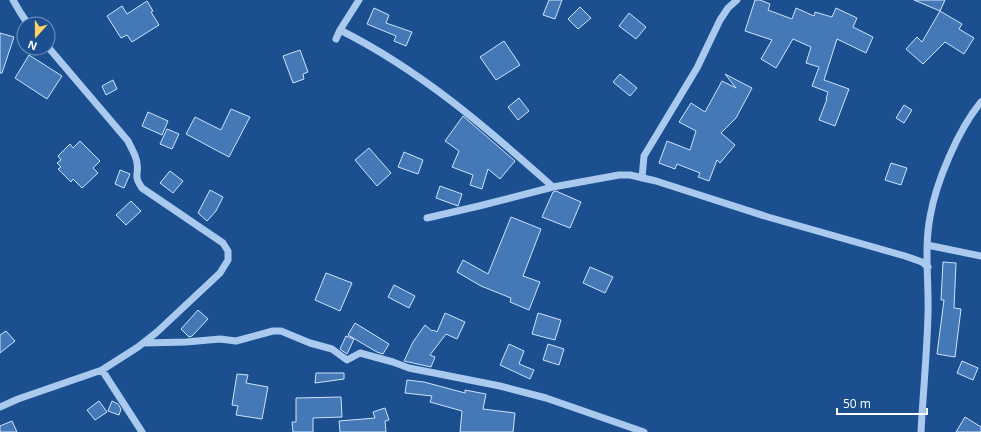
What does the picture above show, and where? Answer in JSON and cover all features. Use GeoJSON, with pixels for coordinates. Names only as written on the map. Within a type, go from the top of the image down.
{"type":"FeatureCollection","features":[{"type":"Feature","properties":{"kind":"street"},"geometry":{"type":"LineString","coordinates":[[13,0],[23,16]]}},
{"type":"Feature","properties":{"kind":"street"},"geometry":{"type":"LineString","coordinates":[[336,40],[340,30],[359,0]]}},
{"type":"Feature","properties":{"kind":"street"},"geometry":{"type":"LineString","coordinates":[[642,178],[644,156],[700,62],[720,20],[728,8],[737,0]]}},
{"type":"Feature","properties":{"kind":"street"},"geometry":{"type":"LineString","coordinates":[[340,30],[371,45],[444,94],[503,141],[553,187]]}},
{"type":"Feature","properties":{"kind":"street"},"geometry":{"type":"LineString","coordinates":[[0,407],[18,399],[102,370],[144,343],[220,273],[228,260],[228,251],[223,243],[216,237],[142,188],[136,180],[137,163],[128,141],[56,56]]}},
{"type":"Feature","properties":{"kind":"street"},"geometry":{"type":"LineString","coordinates":[[921,432],[928,324],[927,245],[930,217],[944,172],[957,140],[972,112],[981,102]]}},
{"type":"Feature","properties":{"kind":"street"},"geometry":{"type":"LineString","coordinates":[[427,218],[553,187],[620,175],[630,175],[656,181],[768,217],[905,256],[922,262],[928,267]]}},
{"type":"Feature","properties":{"kind":"street"},"geometry":{"type":"LineString","coordinates":[[927,245],[981,256]]}},
{"type":"Feature","properties":{"kind":"street"},"geometry":{"type":"LineString","coordinates":[[144,343],[186,342],[220,339],[236,341],[273,331],[281,331],[310,343],[332,349],[347,360],[360,353],[409,368],[500,386],[567,405],[644,432]]}},
{"type":"Feature","properties":{"kind":"street"},"geometry":{"type":"LineString","coordinates":[[102,370],[142,432]]}},
{"type":"Feature","properties":{"kind":"building"},"geometry":{"type":"Polygon","coordinates":[[[549,0],[562,0],[555,19],[543,15],[549,0]]]}},
{"type":"Feature","properties":{"kind":"building"},"geometry":{"type":"Polygon","coordinates":[[[755,0],[760,0],[770,4],[768,10],[792,19],[796,8],[814,16],[815,12],[832,17],[836,8],[857,18],[853,27],[873,37],[866,53],[837,39],[824,80],[849,89],[835,126],[819,120],[828,92],[812,86],[819,67],[806,63],[811,47],[793,39],[776,68],[761,59],[772,40],[745,31],[755,0]]]}},
{"type":"Feature","properties":{"kind":"building"},"geometry":{"type":"Polygon","coordinates":[[[914,0],[945,0],[940,11],[914,0]]]}},
{"type":"Feature","properties":{"kind":"building"},"geometry":{"type":"Polygon","coordinates":[[[147,1],[153,11],[151,12],[159,25],[132,42],[127,35],[121,38],[107,16],[122,6],[127,14],[147,1]]]}},
{"type":"Feature","properties":{"kind":"building"},"geometry":{"type":"Polygon","coordinates":[[[580,7],[591,18],[578,29],[568,19],[580,7]]]}},
{"type":"Feature","properties":{"kind":"building"},"geometry":{"type":"Polygon","coordinates":[[[374,8],[389,15],[386,23],[412,32],[406,46],[394,41],[396,36],[367,24],[374,8]]]}},
{"type":"Feature","properties":{"kind":"building"},"geometry":{"type":"Polygon","coordinates":[[[940,11],[962,24],[959,29],[974,38],[964,54],[945,42],[923,64],[906,49],[917,37],[922,42],[940,11]]]}},
{"type":"Feature","properties":{"kind":"building"},"geometry":{"type":"Polygon","coordinates":[[[629,13],[646,27],[636,39],[619,26],[629,13]]]}},
{"type":"Feature","properties":{"kind":"building"},"geometry":{"type":"Polygon","coordinates":[[[0,33],[14,37],[2,73],[0,73],[0,33]]]}},
{"type":"Feature","properties":{"kind":"building"},"geometry":{"type":"Polygon","coordinates":[[[504,41],[520,65],[496,80],[480,57],[504,41]]]}},
{"type":"Feature","properties":{"kind":"building"},"geometry":{"type":"Polygon","coordinates":[[[300,50],[308,72],[303,74],[304,79],[293,83],[283,56],[300,50]]]}},
{"type":"Feature","properties":{"kind":"building"},"geometry":{"type":"Polygon","coordinates":[[[28,56],[62,76],[47,99],[15,78],[28,56]]]}},
{"type":"Feature","properties":{"kind":"building"},"geometry":{"type":"Polygon","coordinates":[[[620,74],[637,88],[630,96],[613,82],[620,74]]]}},
{"type":"Feature","properties":{"kind":"building"},"geometry":{"type":"Polygon","coordinates":[[[725,74],[752,88],[736,118],[721,133],[735,145],[720,163],[717,160],[709,181],[698,177],[700,173],[677,164],[675,169],[659,163],[667,141],[690,150],[696,131],[679,122],[691,103],[705,112],[722,81],[736,88],[725,74]]]}},
{"type":"Feature","properties":{"kind":"building"},"geometry":{"type":"Polygon","coordinates":[[[113,80],[117,89],[106,95],[102,86],[113,80]]]}},
{"type":"Feature","properties":{"kind":"building"},"geometry":{"type":"Polygon","coordinates":[[[519,98],[529,111],[518,120],[508,107],[519,98]]]}},
{"type":"Feature","properties":{"kind":"building"},"geometry":{"type":"Polygon","coordinates":[[[904,105],[912,110],[904,123],[896,118],[904,105]]]}},
{"type":"Feature","properties":{"kind":"building"},"geometry":{"type":"Polygon","coordinates":[[[231,109],[250,117],[229,157],[186,134],[195,117],[221,130],[231,109]]]}},
{"type":"Feature","properties":{"kind":"building"},"geometry":{"type":"Polygon","coordinates":[[[148,112],[168,121],[162,135],[142,126],[148,112]]]}},
{"type":"Feature","properties":{"kind":"building"},"geometry":{"type":"Polygon","coordinates":[[[463,116],[515,161],[500,179],[488,169],[482,189],[470,185],[473,175],[452,167],[459,151],[445,141],[463,116]]]}},
{"type":"Feature","properties":{"kind":"building"},"geometry":{"type":"Polygon","coordinates":[[[167,129],[179,134],[172,149],[160,144],[167,129]]]}},
{"type":"Feature","properties":{"kind":"building"},"geometry":{"type":"Polygon","coordinates":[[[80,141],[100,161],[93,168],[98,173],[82,188],[73,179],[71,182],[58,169],[61,167],[57,163],[61,160],[58,156],[70,144],[73,148],[80,141]]]}},
{"type":"Feature","properties":{"kind":"building"},"geometry":{"type":"Polygon","coordinates":[[[369,148],[391,173],[377,186],[355,160],[369,148]]]}},
{"type":"Feature","properties":{"kind":"building"},"geometry":{"type":"Polygon","coordinates":[[[404,152],[423,160],[418,174],[398,167],[404,152]]]}},
{"type":"Feature","properties":{"kind":"building"},"geometry":{"type":"Polygon","coordinates":[[[891,163],[907,168],[901,185],[885,180],[891,163]]]}},
{"type":"Feature","properties":{"kind":"building"},"geometry":{"type":"Polygon","coordinates":[[[120,170],[130,174],[124,188],[115,184],[120,170]]]}},
{"type":"Feature","properties":{"kind":"building"},"geometry":{"type":"Polygon","coordinates":[[[170,171],[183,181],[173,193],[160,183],[170,171]]]}},
{"type":"Feature","properties":{"kind":"building"},"geometry":{"type":"Polygon","coordinates":[[[440,186],[462,194],[458,206],[436,198],[440,186]]]}},
{"type":"Feature","properties":{"kind":"building"},"geometry":{"type":"Polygon","coordinates":[[[210,190],[223,197],[216,211],[207,221],[198,213],[210,190]]]}},
{"type":"Feature","properties":{"kind":"building"},"geometry":{"type":"Polygon","coordinates":[[[556,191],[581,202],[570,228],[542,217],[553,192],[556,191]]]}},
{"type":"Feature","properties":{"kind":"building"},"geometry":{"type":"Polygon","coordinates":[[[131,201],[141,211],[126,225],[116,215],[131,201]]]}},
{"type":"Feature","properties":{"kind":"building"},"geometry":{"type":"Polygon","coordinates":[[[511,217],[541,229],[523,276],[540,282],[529,310],[510,302],[511,298],[481,286],[457,272],[463,260],[488,274],[511,217]]]}},
{"type":"Feature","properties":{"kind":"building"},"geometry":{"type":"Polygon","coordinates":[[[943,262],[956,263],[954,308],[961,309],[955,357],[937,354],[944,300],[941,300],[943,262]]]}},
{"type":"Feature","properties":{"kind":"building"},"geometry":{"type":"Polygon","coordinates":[[[590,267],[613,277],[605,293],[583,283],[590,267]]]}},
{"type":"Feature","properties":{"kind":"building"},"geometry":{"type":"Polygon","coordinates":[[[326,273],[352,283],[340,311],[315,300],[326,273]]]}},
{"type":"Feature","properties":{"kind":"building"},"geometry":{"type":"Polygon","coordinates":[[[394,285],[415,296],[409,308],[388,297],[394,285]]]}},
{"type":"Feature","properties":{"kind":"building"},"geometry":{"type":"Polygon","coordinates":[[[198,310],[208,319],[192,336],[189,337],[181,329],[198,310]]]}},
{"type":"Feature","properties":{"kind":"building"},"geometry":{"type":"Polygon","coordinates":[[[445,313],[465,322],[457,339],[446,334],[430,355],[435,357],[431,367],[404,361],[413,342],[425,325],[432,331],[437,332],[445,313]]]}},
{"type":"Feature","properties":{"kind":"building"},"geometry":{"type":"Polygon","coordinates":[[[538,313],[561,320],[555,340],[532,334],[538,313]]]}},
{"type":"Feature","properties":{"kind":"building"},"geometry":{"type":"Polygon","coordinates":[[[355,323],[389,344],[383,354],[348,335],[355,323]]]}},
{"type":"Feature","properties":{"kind":"building"},"geometry":{"type":"Polygon","coordinates":[[[6,331],[15,341],[0,353],[0,335],[6,331]]]}},
{"type":"Feature","properties":{"kind":"building"},"geometry":{"type":"Polygon","coordinates":[[[346,336],[354,339],[347,354],[340,349],[346,336]]]}},
{"type":"Feature","properties":{"kind":"building"},"geometry":{"type":"Polygon","coordinates":[[[509,344],[524,351],[519,364],[534,370],[530,379],[500,365],[509,344]]]}},
{"type":"Feature","properties":{"kind":"building"},"geometry":{"type":"Polygon","coordinates":[[[548,344],[564,349],[559,365],[543,360],[548,344]]]}},
{"type":"Feature","properties":{"kind":"building"},"geometry":{"type":"Polygon","coordinates":[[[962,361],[978,368],[973,380],[957,373],[962,361]]]}},
{"type":"Feature","properties":{"kind":"building"},"geometry":{"type":"Polygon","coordinates":[[[316,373],[344,373],[344,379],[315,383],[316,373]]]}},
{"type":"Feature","properties":{"kind":"building"},"geometry":{"type":"Polygon","coordinates":[[[237,374],[248,375],[246,383],[268,387],[262,419],[236,415],[238,406],[232,405],[237,374]]]}},
{"type":"Feature","properties":{"kind":"building"},"geometry":{"type":"Polygon","coordinates":[[[407,380],[424,382],[465,393],[465,390],[486,394],[483,409],[515,413],[513,432],[460,432],[462,411],[430,402],[432,396],[405,393],[407,380]]]}},
{"type":"Feature","properties":{"kind":"building"},"geometry":{"type":"Polygon","coordinates":[[[341,397],[342,417],[313,418],[313,432],[293,432],[292,422],[296,422],[296,398],[341,397]]]}},
{"type":"Feature","properties":{"kind":"building"},"geometry":{"type":"Polygon","coordinates":[[[99,401],[107,412],[95,420],[87,410],[99,401]]]}},
{"type":"Feature","properties":{"kind":"building"},"geometry":{"type":"Polygon","coordinates":[[[112,401],[118,404],[121,409],[119,415],[108,411],[112,401]]]}},
{"type":"Feature","properties":{"kind":"building"},"geometry":{"type":"Polygon","coordinates":[[[385,408],[389,420],[385,421],[386,432],[340,432],[339,421],[375,418],[373,412],[385,408]]]}},
{"type":"Feature","properties":{"kind":"building"},"geometry":{"type":"Polygon","coordinates":[[[965,417],[981,427],[981,432],[956,432],[965,417]]]}},
{"type":"Feature","properties":{"kind":"building"},"geometry":{"type":"Polygon","coordinates":[[[12,421],[17,432],[0,432],[0,426],[12,421]]]}}]}
